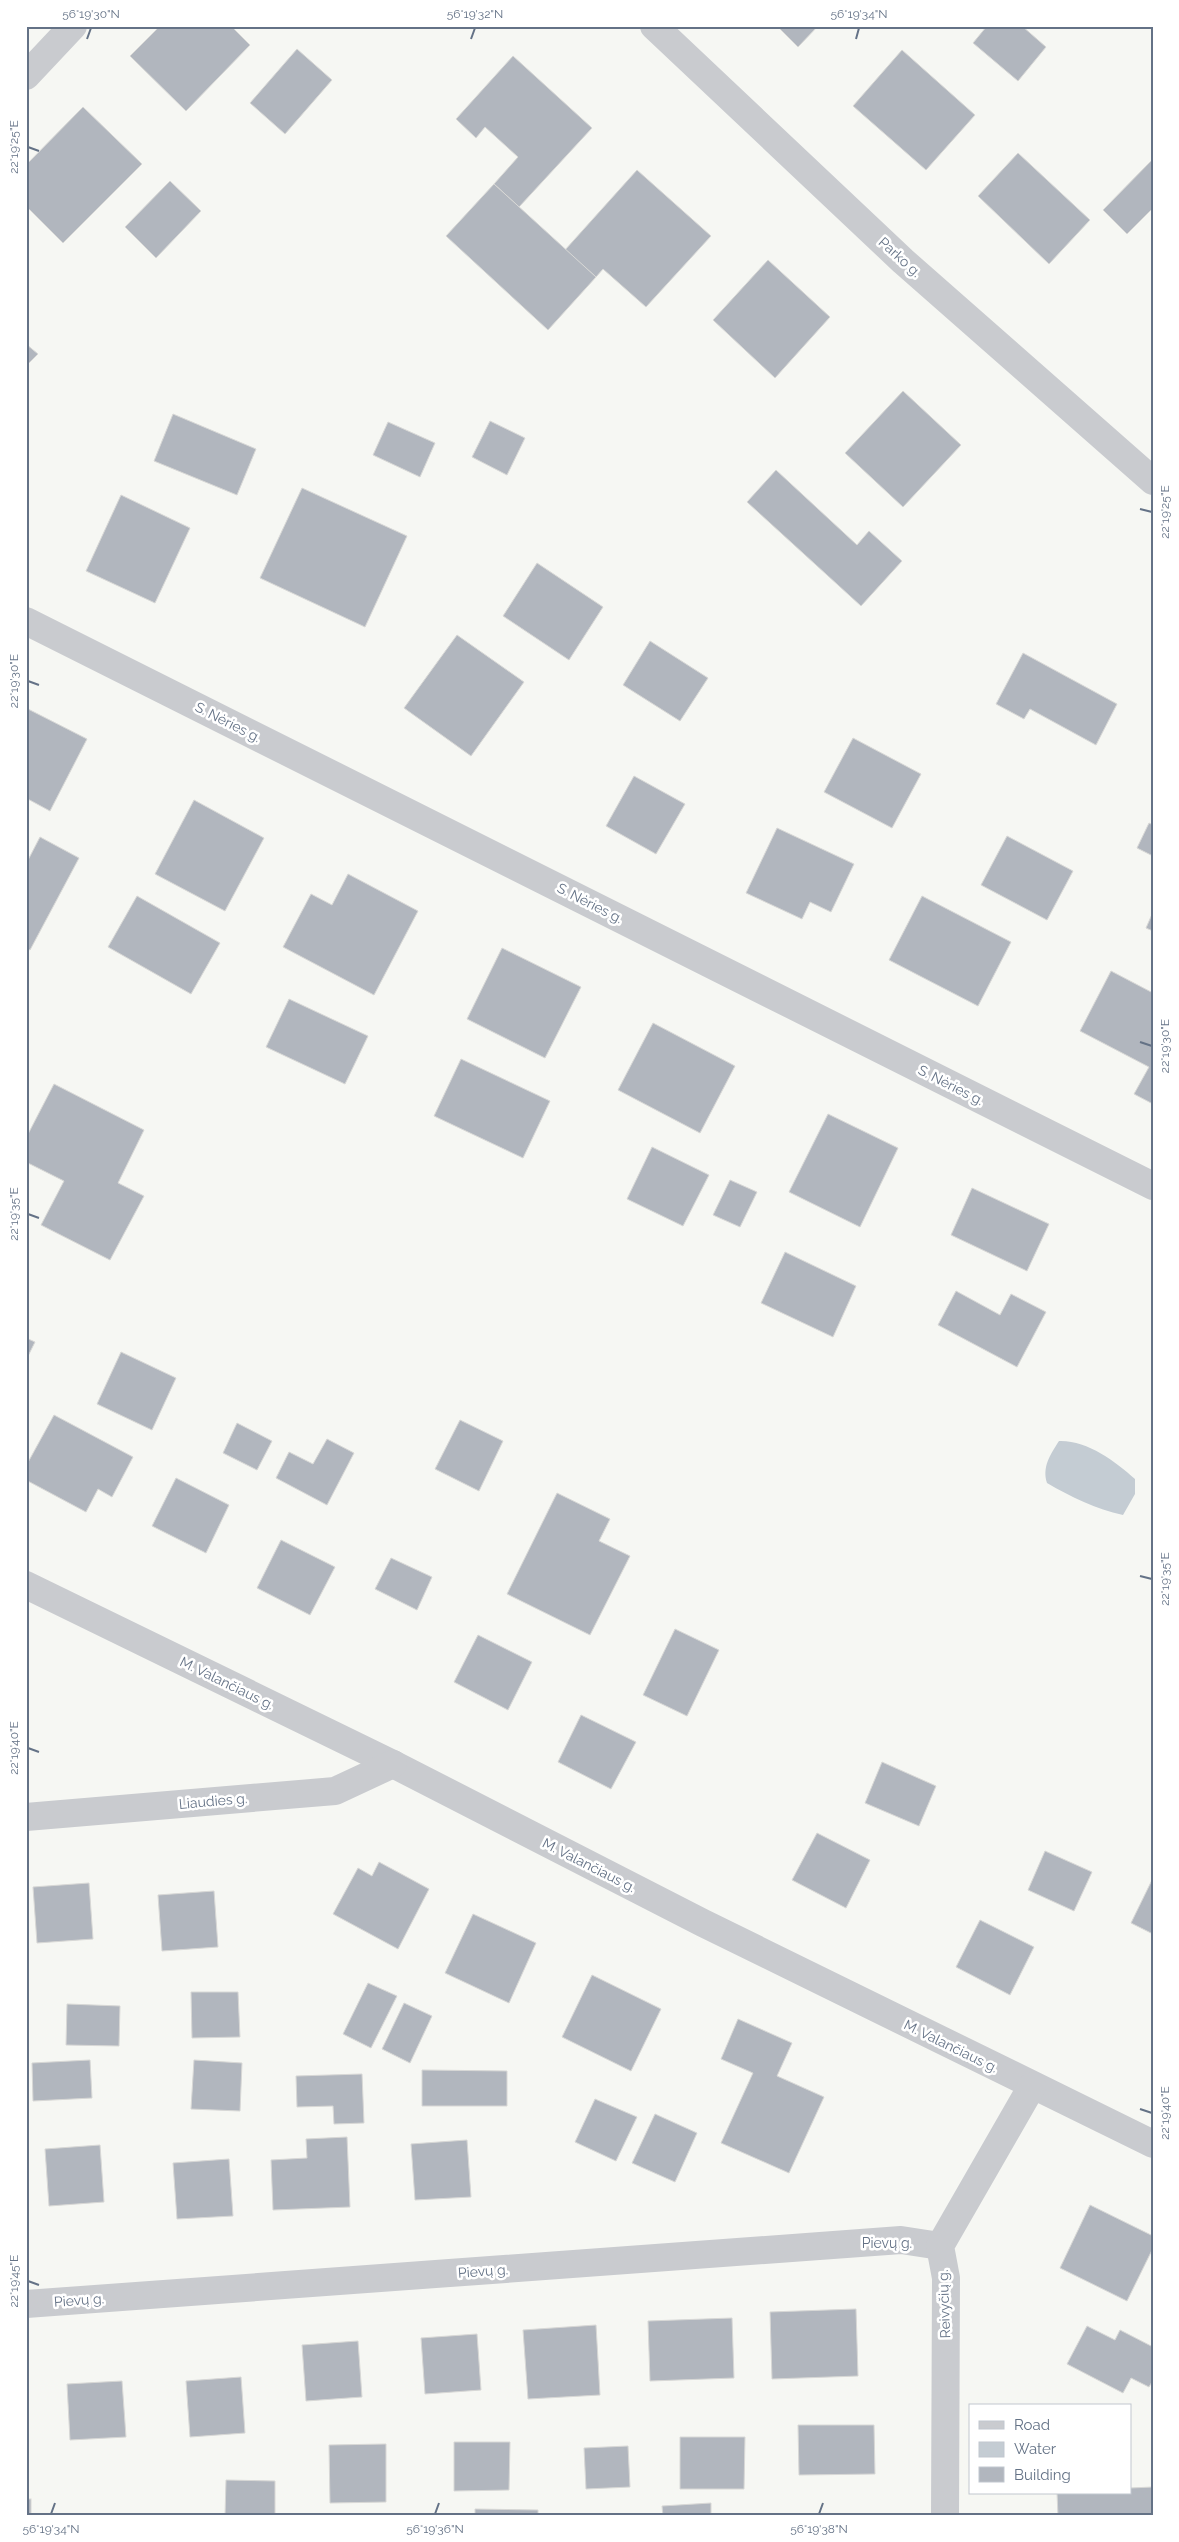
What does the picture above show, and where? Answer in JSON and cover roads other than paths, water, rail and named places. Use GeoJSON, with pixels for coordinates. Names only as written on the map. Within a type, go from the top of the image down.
{"type":"FeatureCollection","features":[{"type":"Feature","properties":{"kind":"street"},"geometry":{"type":"LineString","coordinates":[[26,76],[73,26]]}},
{"type":"Feature","properties":{"kind":"street","name":"Parko g."},"geometry":{"type":"LineString","coordinates":[[654,26],[902,261],[1153,482]]}},
{"type":"Feature","properties":{"kind":"street","name":"S. Nėries g."},"geometry":{"type":"LineString","coordinates":[[26,621],[1153,1186]]}},
{"type":"Feature","properties":{"kind":"street","name":"M. Valančiaus g."},"geometry":{"type":"LineString","coordinates":[[26,1585],[393,1764],[712,1928],[1153,2144]]}},
{"type":"Feature","properties":{"kind":"street","name":"Liaudies g."},"geometry":{"type":"LineString","coordinates":[[26,1817],[335,1791],[393,1764]]}},
{"type":"Feature","properties":{"kind":"street"},"geometry":{"type":"LineString","coordinates":[[940,2246],[1032,2086]]}},
{"type":"Feature","properties":{"kind":"street","name":"Pievų g."},"geometry":{"type":"LineString","coordinates":[[26,2304],[901,2240],[940,2246]]}},
{"type":"Feature","properties":{"kind":"street","name":"Reivyčių g."},"geometry":{"type":"LineString","coordinates":[[940,2246],[946,2278],[945,2516]]}},
{"type":"Feature","properties":{"kind":"water"},"geometry":{"type":"Polygon","coordinates":[[[1059,1441],[1080,1444],[1100,1453],[1119,1465],[1135,1479],[1135,1494],[1123,1515],[1084,1502],[1047,1483],[1046,1466],[1059,1441]]]}}]}
